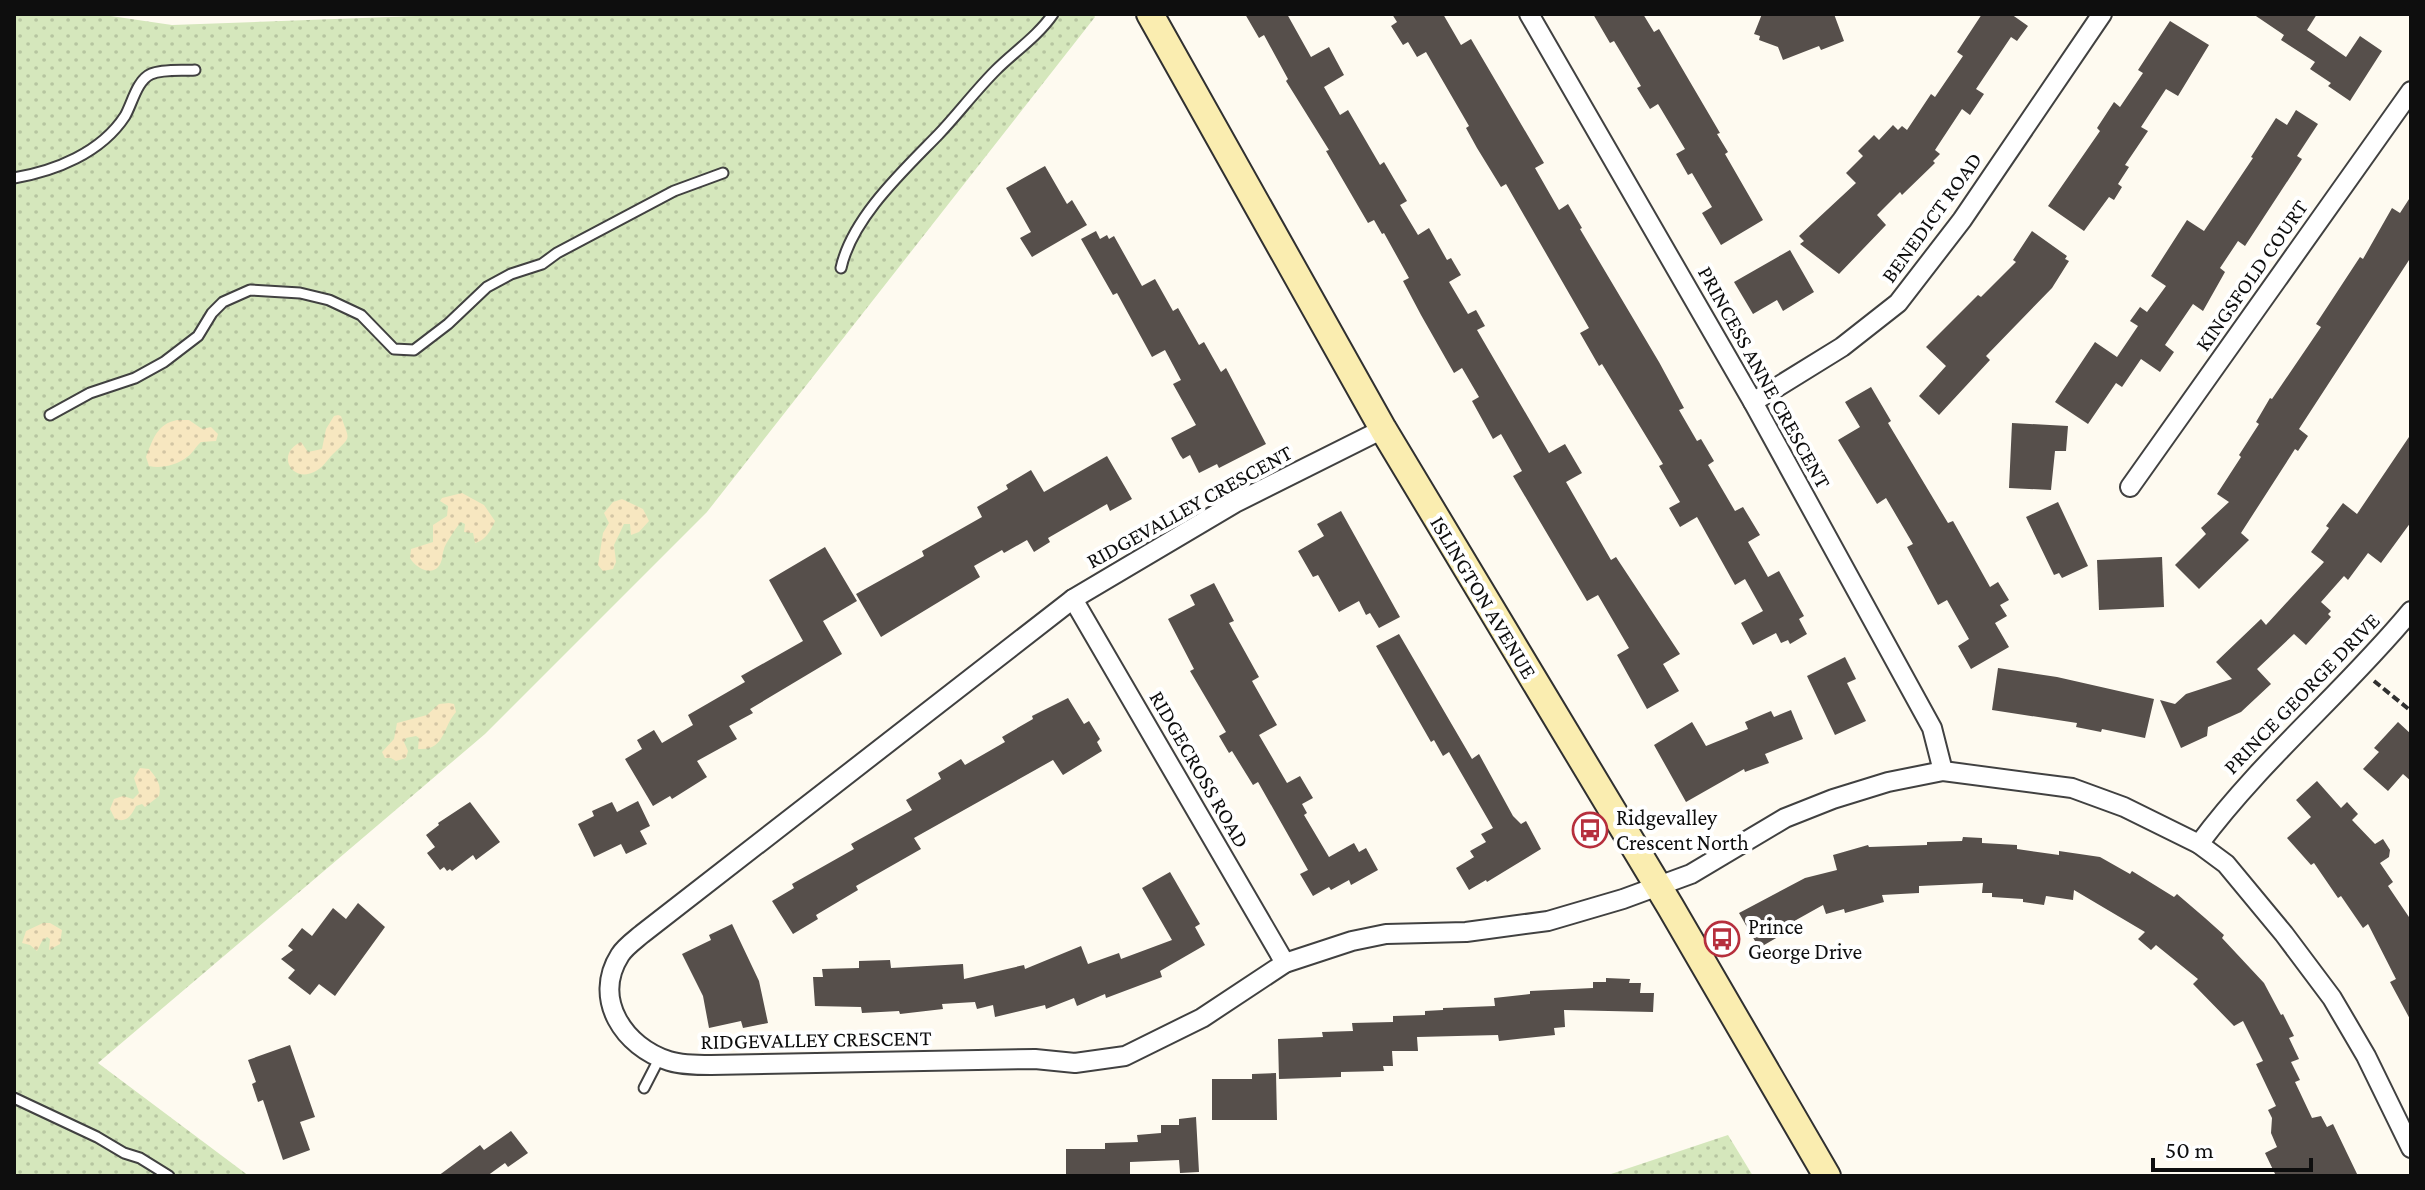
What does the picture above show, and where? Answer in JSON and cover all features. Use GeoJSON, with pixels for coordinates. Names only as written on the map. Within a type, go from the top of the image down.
{"type":"FeatureCollection","features":[{"type":"Feature","properties":{"kind":"main road","name":"ISLINGTON AVENUE"},"geometry":{"type":"LineString","coordinates":[[1150,14],[1383,429],[1658,886],[1827,1176]]}},
{"type":"Feature","properties":{"kind":"street","name":"PRINCESS ANNE CRESCENT"},"geometry":{"type":"LineString","coordinates":[[1529,14],[1753,402],[1932,728],[1943,771]]}},
{"type":"Feature","properties":{"kind":"street","name":"BENEDICT ROAD"},"geometry":{"type":"LineString","coordinates":[[1753,402],[1842,347],[1898,303],[1962,220],[2102,14]]}},
{"type":"Feature","properties":{"kind":"street","name":"KINGSFOLD COURT"},"geometry":{"type":"LineString","coordinates":[[2130,487],[2411,91]]}},
{"type":"Feature","properties":{"kind":"street","name":"RIDGEVALLEY CRESCENT"},"geometry":{"type":"LineString","coordinates":[[1383,429],[1235,503],[1073,599],[642,934],[620,954],[610,982],[611,1004],[622,1031],[634,1042],[679,1064],[1035,1059],[1075,1063],[1101,1060],[1125,1056],[1202,1018],[1285,963],[1352,941],[1386,934],[1466,932],[1548,921],[1658,886]]}},
{"type":"Feature","properties":{"kind":"street","name":"RIDGECROSS ROAD"},"geometry":{"type":"LineString","coordinates":[[1073,599],[1285,963]]}},
{"type":"Feature","properties":{"kind":"street","name":"PRINCE GEORGE DRIVE"},"geometry":{"type":"LineString","coordinates":[[2199,844],[2230,803],[2360,670],[2411,611]]}},
{"type":"Feature","properties":{"kind":"street"},"geometry":{"type":"LineString","coordinates":[[1658,886],[1695,872],[1797,813],[1888,782],[1943,771],[2072,788],[2124,807],[2199,844],[2234,872],[2332,998],[2366,1056],[2411,1148]]}},
{"type":"Feature","properties":{"kind":"lane"},"geometry":{"type":"LineString","coordinates":[[841,268],[844,252],[854,234],[901,173],[976,90],[1053,14]]}},
{"type":"Feature","properties":{"kind":"lane"},"geometry":{"type":"LineString","coordinates":[[14,178],[63,166],[85,152],[117,127],[144,79],[152,73],[195,70]]}},
{"type":"Feature","properties":{"kind":"lane"},"geometry":{"type":"LineString","coordinates":[[50,415],[90,393],[135,378],[164,362],[198,336],[223,302],[250,290],[300,293],[329,300],[361,315],[394,349],[404,352],[414,350],[499,280],[542,264],[674,191],[723,173]]}},
{"type":"Feature","properties":{"kind":"lane"},"geometry":{"type":"LineString","coordinates":[[644,1088],[660,1057]]}},
{"type":"Feature","properties":{"kind":"lane"},"geometry":{"type":"LineString","coordinates":[[14,1098],[140,1158],[169,1176]]}},
{"type":"Feature","properties":{"kind":"path"},"geometry":{"type":"LineString","coordinates":[[2360,670],[2411,711]]}},
{"type":"Feature","properties":{"kind":"green space"},"geometry":{"type":"Polygon","coordinates":[[[14,14],[97,14],[172,25],[470,14],[1093,14],[1095,17],[707,512],[485,734],[98,1063],[249,1176],[14,1176],[14,14]]]}},
{"type":"Feature","properties":{"kind":"green space"},"geometry":{"type":"Polygon","coordinates":[[[1728,1135],[1753,1176],[1605,1176],[1728,1135]]]}},
{"type":"Feature","properties":{"kind":"sand"},"geometry":{"type":"Polygon","coordinates":[[[338,415],[348,437],[344,444],[317,470],[306,474],[293,471],[288,460],[293,447],[301,442],[308,452],[322,449],[326,429],[338,415]]]}},
{"type":"Feature","properties":{"kind":"sand"},"geometry":{"type":"Polygon","coordinates":[[[177,420],[189,420],[202,429],[211,427],[218,434],[216,441],[201,442],[183,460],[174,464],[149,466],[146,457],[157,433],[177,420]]]}},
{"type":"Feature","properties":{"kind":"sand"},"geometry":{"type":"Polygon","coordinates":[[[462,493],[484,505],[495,521],[492,528],[485,538],[475,543],[473,533],[464,532],[465,524],[461,522],[445,547],[438,567],[430,571],[421,568],[410,558],[411,549],[433,542],[433,525],[447,516],[448,506],[440,501],[462,493]]]}},
{"type":"Feature","properties":{"kind":"sand"},"geometry":{"type":"Polygon","coordinates":[[[622,499],[643,509],[649,521],[639,532],[631,535],[630,524],[624,524],[614,545],[616,562],[613,569],[603,571],[598,565],[603,533],[609,523],[604,513],[613,502],[622,499]]]}},
{"type":"Feature","properties":{"kind":"sand"},"geometry":{"type":"Polygon","coordinates":[[[439,704],[454,704],[456,712],[438,742],[427,749],[418,749],[419,738],[406,738],[406,758],[396,761],[385,758],[382,752],[394,739],[397,723],[427,715],[439,704]]]}},
{"type":"Feature","properties":{"kind":"sand"},"geometry":{"type":"Polygon","coordinates":[[[140,768],[149,769],[154,775],[159,785],[159,796],[145,807],[142,804],[136,806],[126,819],[115,819],[110,809],[114,799],[123,796],[133,799],[139,793],[134,778],[140,768]]]}},
{"type":"Feature","properties":{"kind":"sand"},"geometry":{"type":"Polygon","coordinates":[[[50,923],[62,930],[60,944],[49,950],[50,939],[47,937],[37,951],[22,943],[26,931],[50,923]]]}},
{"type":"Feature","properties":{"kind":"building"},"geometry":{"type":"Polygon","coordinates":[[[1245,14],[1287,14],[1311,57],[1329,47],[1344,75],[1324,87],[1340,115],[1348,110],[1380,165],[1384,162],[1407,201],[1400,205],[1418,235],[1429,228],[1447,260],[1451,258],[1461,275],[1449,282],[1468,314],[1476,310],[1485,326],[1477,330],[1549,453],[1565,444],[1582,473],[1566,482],[1611,560],[1616,557],[1680,654],[1663,664],[1679,691],[1647,709],[1617,655],[1629,648],[1598,595],[1587,601],[1513,476],[1522,471],[1501,434],[1493,439],[1472,401],[1479,397],[1462,368],[1454,373],[1421,315],[1403,281],[1409,278],[1384,233],[1374,220],[1368,223],[1326,151],[1329,150],[1286,81],[1288,79],[1264,35],[1259,38],[1245,14]]]}},
{"type":"Feature","properties":{"kind":"building"},"geometry":{"type":"Polygon","coordinates":[[[1392,14],[1443,14],[1461,45],[1471,39],[1544,163],[1535,168],[1559,210],[1568,204],[1684,408],[1679,410],[1697,441],[1701,439],[1714,461],[1708,465],[1735,511],[1743,507],[1760,535],[1748,542],[1768,577],[1779,571],[1804,616],[1799,619],[1807,634],[1790,644],[1788,640],[1781,643],[1776,633],[1753,645],[1741,623],[1763,611],[1745,579],[1735,585],[1697,517],[1680,527],[1669,508],[1680,502],[1659,466],[1663,464],[1580,333],[1589,328],[1506,184],[1501,187],[1477,148],[1466,128],[1469,126],[1426,52],[1417,57],[1408,42],[1403,45],[1391,26],[1397,22],[1392,14]]]}},
{"type":"Feature","properties":{"kind":"building"},"geometry":{"type":"Polygon","coordinates":[[[1593,14],[1643,14],[1654,32],[1659,29],[1720,133],[1717,134],[1728,152],[1725,154],[1763,220],[1721,245],[1702,213],[1712,207],[1692,173],[1688,175],[1676,154],[1685,149],[1658,104],[1650,109],[1637,88],[1641,86],[1614,41],[1610,43],[1593,14]]]}},
{"type":"Feature","properties":{"kind":"building"},"geometry":{"type":"Polygon","coordinates":[[[1762,14],[1834,14],[1844,41],[1821,50],[1819,46],[1783,60],[1778,47],[1759,40],[1760,36],[1754,34],[1762,14]]]}},
{"type":"Feature","properties":{"kind":"building"},"geometry":{"type":"Polygon","coordinates":[[[1982,14],[2011,14],[2028,26],[2017,41],[2011,37],[1976,89],[1984,94],[1970,115],[1962,109],[1935,150],[1940,154],[1933,161],[1935,163],[1877,215],[1886,225],[1839,274],[1800,244],[1804,241],[1799,236],[1856,183],[1846,173],[1863,156],[1858,151],[1874,135],[1879,140],[1893,125],[1898,130],[1902,126],[1907,130],[1931,94],[1935,97],[1963,56],[1957,52],[1982,14]]]}},
{"type":"Feature","properties":{"kind":"building"},"geometry":{"type":"Polygon","coordinates":[[[2253,14],[2317,14],[2307,30],[2346,57],[2360,36],[2382,51],[2350,101],[2310,69],[2315,62],[2281,40],[2284,35],[2253,14]]]}},
{"type":"Feature","properties":{"kind":"building"},"geometry":{"type":"Polygon","coordinates":[[[2170,21],[2209,45],[2178,96],[2166,89],[2141,127],[2148,131],[2125,165],[2129,167],[2118,184],[2122,187],[2114,200],[2109,197],[2084,231],[2048,206],[2100,131],[2097,128],[2114,102],[2120,107],[2143,73],[2138,70],[2170,21]]]}},
{"type":"Feature","properties":{"kind":"building"},"geometry":{"type":"Polygon","coordinates":[[[2296,110],[2318,124],[2297,156],[2302,159],[2245,246],[2238,241],[2220,268],[2225,272],[2203,311],[2193,304],[2165,345],[2174,352],[2160,372],[2141,359],[2122,387],[2116,383],[2088,424],[2055,402],[2095,342],[2117,357],[2138,326],[2130,321],[2140,307],[2147,312],[2166,286],[2151,276],[2187,220],[2204,231],[2276,118],[2287,125],[2296,110]]]}},
{"type":"Feature","properties":{"kind":"building"},"geometry":{"type":"Polygon","coordinates":[[[1045,166],[1067,204],[1072,200],[1087,225],[1032,257],[1020,238],[1031,232],[1006,188],[1045,166]]]}},
{"type":"Feature","properties":{"kind":"building"},"geometry":{"type":"Polygon","coordinates":[[[2411,196],[2411,257],[2299,429],[2308,436],[2298,451],[2295,449],[2241,533],[2249,540],[2199,589],[2175,565],[2206,534],[2201,528],[2229,502],[2217,494],[2241,457],[2239,455],[2259,424],[2256,422],[2270,398],[2321,327],[2316,324],[2360,257],[2363,259],[2392,208],[2400,213],[2411,196]]]}},
{"type":"Feature","properties":{"kind":"building"},"geometry":{"type":"Polygon","coordinates":[[[1096,231],[1100,239],[1107,235],[1109,239],[1114,236],[1142,286],[1155,279],[1173,311],[1178,308],[1199,345],[1204,342],[1221,372],[1226,368],[1266,444],[1219,468],[1217,464],[1199,473],[1190,455],[1183,459],[1171,438],[1196,425],[1173,384],[1181,380],[1165,350],[1152,357],[1117,293],[1113,295],[1081,239],[1096,231]]]}},
{"type":"Feature","properties":{"kind":"building"},"geometry":{"type":"Polygon","coordinates":[[[2032,231],[2067,256],[2065,259],[2069,261],[2052,288],[1986,356],[1990,360],[1939,415],[1919,396],[1946,366],[1926,347],[2016,262],[2013,260],[2032,231]]]}},
{"type":"Feature","properties":{"kind":"building"},"geometry":{"type":"Polygon","coordinates":[[[1790,250],[1814,292],[1783,311],[1777,300],[1753,314],[1734,282],[1790,250]]]}},
{"type":"Feature","properties":{"kind":"building"},"geometry":{"type":"Polygon","coordinates":[[[1871,387],[1891,421],[1888,423],[1948,523],[1953,521],[1990,587],[1998,582],[2009,600],[2000,605],[2007,616],[1995,623],[2009,647],[1971,669],[1958,646],[1969,639],[1947,600],[1938,605],[1907,547],[1913,544],[1886,498],[1877,504],[1838,440],[1860,427],[1845,402],[1871,387]]]}},
{"type":"Feature","properties":{"kind":"building"},"geometry":{"type":"Polygon","coordinates":[[[2012,423],[2068,426],[2066,451],[2055,451],[2051,490],[2009,488],[2012,423]]]}},
{"type":"Feature","properties":{"kind":"building"},"geometry":{"type":"Polygon","coordinates":[[[2411,434],[2411,522],[2381,563],[2368,553],[2348,580],[2344,576],[2321,602],[2331,611],[2328,614],[2331,617],[2306,645],[2294,634],[2257,669],[2271,684],[2241,712],[2208,727],[2207,736],[2181,748],[2160,700],[2175,704],[2186,694],[2232,679],[2216,662],[2261,619],[2266,625],[2324,562],[2311,552],[2329,528],[2326,526],[2343,503],[2357,514],[2411,434]]]}},
{"type":"Feature","properties":{"kind":"building"},"geometry":{"type":"Polygon","coordinates":[[[1107,456],[1132,499],[1110,511],[1107,504],[1048,538],[1050,542],[1034,552],[1027,540],[1004,553],[1002,550],[974,566],[980,577],[881,637],[856,594],[924,556],[922,551],[982,517],[977,507],[1008,489],[1006,485],[1031,470],[1044,492],[1107,456]]]}},
{"type":"Feature","properties":{"kind":"building"},"geometry":{"type":"Polygon","coordinates":[[[2058,502],[2088,566],[2062,578],[2059,573],[2054,575],[2026,517],[2058,502]]]}},
{"type":"Feature","properties":{"kind":"building"},"geometry":{"type":"Polygon","coordinates":[[[1341,511],[1400,617],[1379,628],[1370,613],[1366,615],[1359,601],[1339,612],[1318,575],[1313,577],[1298,551],[1324,536],[1317,524],[1341,511]]]}},
{"type":"Feature","properties":{"kind":"building"},"geometry":{"type":"Polygon","coordinates":[[[825,547],[857,601],[823,621],[842,654],[750,709],[753,713],[729,726],[737,739],[697,761],[707,777],[672,799],[670,796],[653,806],[625,759],[642,749],[637,740],[654,730],[662,743],[693,725],[688,715],[745,682],[741,676],[803,641],[769,580],[825,547]]]}},
{"type":"Feature","properties":{"kind":"building"},"geometry":{"type":"Polygon","coordinates":[[[2162,557],[2164,607],[2099,610],[2097,560],[2162,557]]]}},
{"type":"Feature","properties":{"kind":"building"},"geometry":{"type":"Polygon","coordinates":[[[1214,583],[1234,621],[1229,623],[1259,677],[1252,681],[1277,725],[1259,735],[1287,783],[1300,776],[1313,798],[1302,804],[1307,813],[1304,815],[1329,857],[1354,843],[1359,852],[1366,848],[1378,870],[1351,885],[1349,880],[1313,896],[1300,874],[1308,870],[1258,782],[1253,785],[1219,736],[1226,732],[1190,671],[1194,669],[1168,619],[1195,605],[1190,595],[1214,583]]]}},
{"type":"Feature","properties":{"kind":"building"},"geometry":{"type":"Polygon","coordinates":[[[1399,634],[1472,759],[1479,754],[1513,816],[1521,824],[1526,821],[1541,849],[1469,890],[1456,868],[1474,857],[1470,851],[1486,842],[1481,834],[1493,828],[1449,752],[1443,756],[1434,740],[1431,742],[1376,646],[1399,634]]]}},
{"type":"Feature","properties":{"kind":"building"},"geometry":{"type":"Polygon","coordinates":[[[1845,657],[1856,679],[1847,683],[1866,721],[1835,735],[1807,676],[1845,657]]]}},
{"type":"Feature","properties":{"kind":"building"},"geometry":{"type":"Polygon","coordinates":[[[1998,668],[2057,677],[2154,699],[2145,738],[2076,727],[2077,723],[1992,710],[1998,668]]]}},
{"type":"Feature","properties":{"kind":"building"},"geometry":{"type":"Polygon","coordinates":[[[1068,698],[1084,724],[1089,721],[1100,739],[1097,742],[1102,751],[1063,775],[1053,760],[914,838],[921,849],[856,886],[858,890],[816,915],[818,919],[793,934],[772,901],[794,888],[792,884],[854,849],[851,844],[912,810],[906,800],[941,779],[938,773],[961,759],[965,765],[1005,742],[1002,737],[1033,719],[1032,716],[1068,698]]]}},
{"type":"Feature","properties":{"kind":"building"},"geometry":{"type":"Polygon","coordinates":[[[1791,710],[1803,739],[1765,754],[1769,763],[1745,772],[1744,769],[1686,802],[1654,745],[1692,722],[1706,746],[1748,729],[1745,722],[1771,711],[1774,717],[1791,710]]]}},
{"type":"Feature","properties":{"kind":"building"},"geometry":{"type":"Polygon","coordinates":[[[2398,722],[2411,734],[2411,781],[2403,774],[2388,791],[2363,769],[2379,752],[2374,748],[2398,722]]]}},
{"type":"Feature","properties":{"kind":"building"},"geometry":{"type":"Polygon","coordinates":[[[2317,781],[2341,808],[2347,802],[2358,814],[2352,820],[2375,844],[2383,839],[2390,850],[2389,857],[2380,863],[2393,882],[2388,886],[2411,920],[2411,1021],[2390,982],[2396,979],[2368,924],[2363,928],[2314,863],[2311,865],[2287,838],[2311,817],[2296,800],[2317,781]]]}},
{"type":"Feature","properties":{"kind":"building"},"geometry":{"type":"Polygon","coordinates":[[[638,801],[650,826],[640,831],[647,844],[626,854],[621,844],[594,857],[578,824],[594,816],[592,811],[612,802],[617,812],[638,801]]]}},
{"type":"Feature","properties":{"kind":"building"},"geometry":{"type":"Polygon","coordinates":[[[470,802],[500,842],[476,860],[473,855],[452,871],[444,867],[440,870],[427,853],[435,847],[426,835],[438,823],[470,802]]]}},
{"type":"Feature","properties":{"kind":"building"},"geometry":{"type":"Polygon","coordinates":[[[1963,837],[1982,838],[1982,843],[2017,845],[2017,849],[2100,857],[2130,874],[2132,871],[2174,897],[2177,894],[2205,918],[2224,935],[2222,938],[2264,983],[2283,1014],[2294,1036],[2289,1038],[2299,1059],[2291,1062],[2300,1080],[2295,1082],[2312,1118],[2321,1116],[2327,1127],[2333,1124],[2358,1176],[2276,1176],[2265,1153],[2277,1147],[2271,1133],[2272,1118],[2268,1110],[2276,1106],[2256,1064],[2263,1061],[2243,1021],[2234,1026],[2193,984],[2198,979],[2156,945],[2151,950],[2138,939],[2145,932],[2074,890],[2073,900],[2046,896],[2044,905],[2023,902],[2023,899],[1992,897],[1992,893],[1982,893],[1983,883],[1919,886],[1919,893],[1882,895],[1884,902],[1845,913],[1844,909],[1826,914],[1823,905],[1780,929],[1783,934],[1759,948],[1739,913],[1805,878],[1837,870],[1833,855],[1868,845],[1927,845],[1927,842],[1962,841],[1963,837]]]}},
{"type":"Feature","properties":{"kind":"building"},"geometry":{"type":"Polygon","coordinates":[[[1170,872],[1200,924],[1195,927],[1205,945],[1160,971],[1162,977],[1077,1006],[1074,998],[1046,1009],[1045,1005],[995,1017],[993,1005],[977,1009],[975,1002],[942,1004],[943,1009],[900,1014],[899,1011],[862,1013],[861,1007],[815,1006],[813,977],[823,977],[822,969],[859,968],[859,961],[890,960],[891,968],[963,964],[964,979],[1024,965],[1025,969],[1081,946],[1088,964],[1119,953],[1121,959],[1172,940],[1142,888],[1170,872]]]}},
{"type":"Feature","properties":{"kind":"building"},"geometry":{"type":"Polygon","coordinates":[[[358,903],[385,927],[335,996],[319,984],[310,995],[288,978],[295,970],[281,959],[293,950],[288,946],[302,928],[312,936],[333,908],[346,919],[358,903]]]}},
{"type":"Feature","properties":{"kind":"building"},"geometry":{"type":"Polygon","coordinates":[[[732,924],[759,981],[768,1023],[743,1028],[741,1021],[709,1028],[703,996],[682,954],[711,940],[709,935],[732,924]]]}},
{"type":"Feature","properties":{"kind":"building"},"geometry":{"type":"Polygon","coordinates":[[[1606,978],[1630,979],[1629,983],[1641,983],[1640,993],[1654,993],[1653,1012],[1564,1010],[1565,1027],[1554,1028],[1555,1035],[1499,1041],[1498,1035],[1417,1037],[1418,1051],[1392,1051],[1393,1066],[1383,1066],[1384,1071],[1341,1072],[1341,1077],[1279,1079],[1278,1039],[1323,1037],[1322,1032],[1353,1031],[1352,1023],[1393,1022],[1393,1016],[1425,1015],[1425,1011],[1443,1008],[1495,1006],[1494,998],[1530,994],[1530,991],[1593,988],[1593,982],[1606,982],[1606,978]]]}},
{"type":"Feature","properties":{"kind":"building"},"geometry":{"type":"Polygon","coordinates":[[[290,1045],[315,1117],[300,1122],[310,1150],[283,1160],[263,1100],[258,1102],[252,1084],[256,1082],[248,1060],[290,1045]]]}},
{"type":"Feature","properties":{"kind":"building"},"geometry":{"type":"Polygon","coordinates":[[[1276,1073],[1277,1120],[1212,1120],[1212,1079],[1252,1079],[1252,1074],[1276,1073]]]}},
{"type":"Feature","properties":{"kind":"building"},"geometry":{"type":"Polygon","coordinates":[[[1196,1117],[1199,1172],[1180,1173],[1179,1160],[1130,1162],[1130,1176],[1066,1176],[1066,1149],[1105,1149],[1105,1143],[1138,1142],[1137,1135],[1161,1133],[1161,1125],[1179,1125],[1179,1119],[1196,1117]]]}},
{"type":"Feature","properties":{"kind":"building"},"geometry":{"type":"Polygon","coordinates":[[[511,1131],[528,1153],[508,1167],[505,1163],[487,1176],[438,1176],[480,1145],[484,1150],[511,1131]]]}},
{"type":"Feature","properties":{"kind":"place","name":"Ridgevalley Crescent North"},"geometry":{"type":"Point","coordinates":[1590,830]}},
{"type":"Feature","properties":{"kind":"place","name":"Prince George Drive"},"geometry":{"type":"Point","coordinates":[1722,939]}}]}
